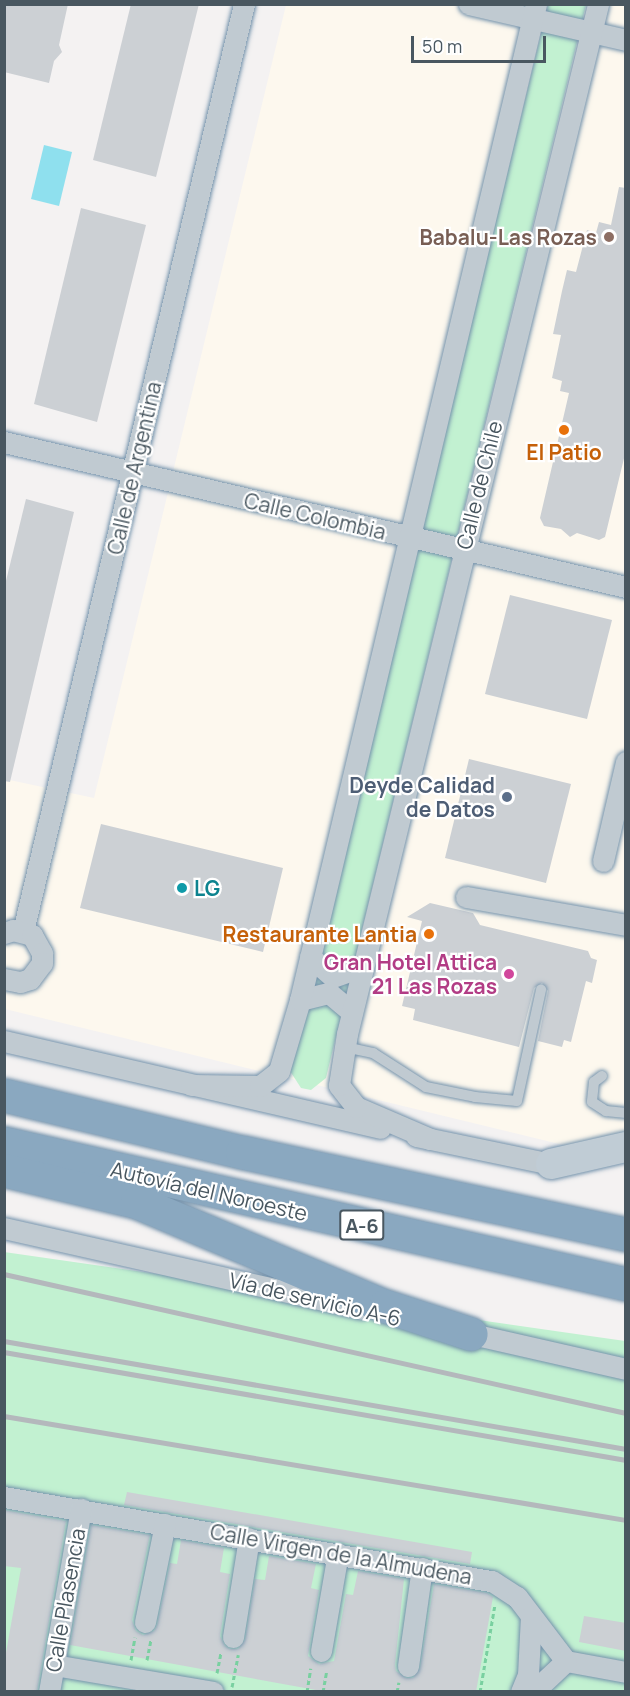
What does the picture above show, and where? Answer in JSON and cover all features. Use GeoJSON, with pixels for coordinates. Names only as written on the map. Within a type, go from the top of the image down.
{"type":"FeatureCollection","features":[{"type":"Feature","properties":{"kind":"highway","name":"A-6"},"geometry":{"type":"LineString","coordinates":[[4,1095],[242,1152],[626,1234]]}},
{"type":"Feature","properties":{"kind":"highway","name":"Autovía del Noroeste"},"geometry":{"type":"LineString","coordinates":[[4,1143],[626,1284]]}},
{"type":"Feature","properties":{"kind":"highway"},"geometry":{"type":"LineString","coordinates":[[4,1170],[137,1202],[385,1306],[471,1334]]}},
{"type":"Feature","properties":{"kind":"street","name":"Calle de Argentina"},"geometry":{"type":"LineString","coordinates":[[4,979],[20,982],[30,979],[42,963],[39,943],[14,932],[133,472],[244,4]]}},
{"type":"Feature","properties":{"kind":"street"},"geometry":{"type":"LineString","coordinates":[[469,4],[534,12],[591,33],[626,40]]}},
{"type":"Feature","properties":{"kind":"street","name":"Calle de Chile"},"geometry":{"type":"LineString","coordinates":[[430,1139],[356,1107],[339,1085],[363,966],[598,4]]}},
{"type":"Feature","properties":{"kind":"street"},"geometry":{"type":"LineString","coordinates":[[191,1085],[260,1086],[279,1071],[300,1000],[534,12]]}},
{"type":"Feature","properties":{"kind":"street","name":"Calle Colombia"},"geometry":{"type":"LineString","coordinates":[[4,442],[626,587]]}},
{"type":"Feature","properties":{"kind":"street"},"geometry":{"type":"LineString","coordinates":[[603,861],[626,762]]}},
{"type":"Feature","properties":{"kind":"street"},"geometry":{"type":"LineString","coordinates":[[466,897],[626,925]]}},
{"type":"Feature","properties":{"kind":"street"},"geometry":{"type":"LineString","coordinates":[[310,957],[333,977],[363,966]]}},
{"type":"Feature","properties":{"kind":"street"},"geometry":{"type":"LineString","coordinates":[[300,1000],[329,993],[352,1012]]}},
{"type":"Feature","properties":{"kind":"street"},"geometry":{"type":"LineString","coordinates":[[4,1041],[430,1139],[551,1164],[626,1147]]}},
{"type":"Feature","properties":{"kind":"street","name":"Vía de servicio A-6"},"geometry":{"type":"LineString","coordinates":[[4,1228],[626,1369]]}},
{"type":"Feature","properties":{"kind":"street","name":"Calle Virgen de la Almudena"},"geometry":{"type":"LineString","coordinates":[[4,1497],[338,1553],[499,1585],[517,1597],[566,1662]]}},
{"type":"Feature","properties":{"kind":"street","name":"Calle Plasencia"},"geometry":{"type":"LineString","coordinates":[[49,1692],[81,1509]]}},
{"type":"Feature","properties":{"kind":"street"},"geometry":{"type":"LineString","coordinates":[[145,1622],[165,1524]]}},
{"type":"Feature","properties":{"kind":"street"},"geometry":{"type":"LineString","coordinates":[[233,1637],[249,1538]]}},
{"type":"Feature","properties":{"kind":"street"},"geometry":{"type":"LineString","coordinates":[[321,1651],[338,1553]]}},
{"type":"Feature","properties":{"kind":"street"},"geometry":{"type":"LineString","coordinates":[[408,1666],[422,1568]]}},
{"type":"Feature","properties":{"kind":"street"},"geometry":{"type":"LineString","coordinates":[[521,1692],[528,1675],[531,1616]]}},
{"type":"Feature","properties":{"kind":"street"},"geometry":{"type":"LineString","coordinates":[[533,1692],[566,1662],[626,1672]]}},
{"type":"Feature","properties":{"kind":"street"},"geometry":{"type":"LineString","coordinates":[[54,1665],[136,1679],[214,1686]]}},
{"type":"Feature","properties":{"kind":"lane"},"geometry":{"type":"LineString","coordinates":[[345,1047],[372,1053],[426,1087],[475,1097],[517,1101],[542,990]]}},
{"type":"Feature","properties":{"kind":"lane"},"geometry":{"type":"LineString","coordinates":[[602,1076],[594,1082],[592,1102],[606,1111],[626,1113]]}},
{"type":"Feature","properties":{"kind":"path"},"geometry":{"type":"LineString","coordinates":[[480,1692],[499,1585]]}},
{"type":"Feature","properties":{"kind":"path"},"geometry":{"type":"LineString","coordinates":[[138,1621],[153,1624],[136,1679],[138,1621]]}},
{"type":"Feature","properties":{"kind":"path"},"geometry":{"type":"LineString","coordinates":[[214,1686],[224,1635],[241,1639],[232,1692]]}},
{"type":"Feature","properties":{"kind":"shaded area"},"geometry":{"type":"Polygon","coordinates":[[[286,5],[625,5],[625,1160],[5,1009],[5,779],[94,798],[286,5]]]}},
{"type":"Feature","properties":{"kind":"green space"},"geometry":{"type":"Polygon","coordinates":[[[548,5],[586,5],[326,1078],[311,1090],[301,1088],[290,1071],[548,5]]]}},
{"type":"Feature","properties":{"kind":"green space"},"geometry":{"type":"Polygon","coordinates":[[[4,1252],[625,1341],[625,1691],[5,1691],[4,1252]]]}},
{"type":"Feature","properties":{"kind":"water"},"geometry":{"type":"Polygon","coordinates":[[[44,145],[72,152],[59,206],[31,199],[44,145]]]}},
{"type":"Feature","properties":{"kind":"building"},"geometry":{"type":"Polygon","coordinates":[[[4,4],[68,4],[59,45],[62,52],[54,61],[49,83],[4,72],[4,4]]]}},
{"type":"Feature","properties":{"kind":"building"},"geometry":{"type":"Polygon","coordinates":[[[131,4],[199,4],[156,177],[93,160],[131,4]]]}},
{"type":"Feature","properties":{"kind":"building"},"geometry":{"type":"Polygon","coordinates":[[[619,187],[626,188],[626,450],[605,537],[599,540],[577,533],[570,537],[561,529],[544,526],[540,518],[569,393],[560,391],[562,381],[552,378],[561,335],[553,334],[567,270],[576,272],[587,230],[596,233],[599,222],[611,225],[619,187]]]}},
{"type":"Feature","properties":{"kind":"building"},"geometry":{"type":"Polygon","coordinates":[[[81,208],[146,225],[97,422],[34,404],[81,208]]]}},
{"type":"Feature","properties":{"kind":"building"},"geometry":{"type":"Polygon","coordinates":[[[26,499],[74,512],[10,782],[4,781],[4,589],[26,499]]]}},
{"type":"Feature","properties":{"kind":"building"},"geometry":{"type":"Polygon","coordinates":[[[510,595],[612,620],[587,719],[485,694],[510,595]]]}},
{"type":"Feature","properties":{"kind":"building"},"geometry":{"type":"Polygon","coordinates":[[[469,759],[571,784],[546,883],[445,858],[469,759]]]}},
{"type":"Feature","properties":{"kind":"building","name":"LG"},"geometry":{"type":"Polygon","coordinates":[[[101,824],[283,868],[263,952],[80,908],[101,824]]]}},
{"type":"Feature","properties":{"kind":"building","name":"Gran Hotel Attica 21 Las Rozas"},"geometry":{"type":"Polygon","coordinates":[[[430,903],[473,913],[480,925],[588,951],[591,958],[597,960],[592,983],[586,981],[571,1042],[564,1040],[562,1047],[538,1041],[548,991],[542,983],[534,988],[519,1047],[413,1020],[415,1009],[402,1006],[422,921],[407,917],[430,903]]]}},
{"type":"Feature","properties":{"kind":"building"},"geometry":{"type":"Polygon","coordinates":[[[127,1492],[472,1552],[470,1564],[124,1505],[127,1492]]]}},
{"type":"Feature","properties":{"kind":"building"},"geometry":{"type":"Polygon","coordinates":[[[4,1510],[66,1521],[37,1692],[4,1692],[4,1664],[21,1568],[4,1566],[4,1510]]]}},
{"type":"Feature","properties":{"kind":"building"},"geometry":{"type":"Polygon","coordinates":[[[91,1525],[150,1535],[132,1620],[136,1631],[143,1635],[154,1631],[157,1625],[170,1563],[177,1564],[181,1540],[224,1548],[220,1572],[230,1574],[220,1636],[225,1646],[230,1649],[238,1649],[245,1640],[255,1579],[265,1580],[269,1556],[316,1564],[311,1588],[319,1590],[308,1656],[319,1664],[334,1661],[346,1594],[353,1595],[358,1571],[404,1579],[395,1665],[396,1671],[406,1678],[413,1678],[420,1668],[434,1584],[487,1593],[493,1597],[476,1692],[327,1692],[70,1645],[91,1525]]]}},
{"type":"Feature","properties":{"kind":"building"},"geometry":{"type":"Polygon","coordinates":[[[584,1616],[626,1623],[626,1651],[579,1642],[584,1616]]]}},
{"type":"Feature","properties":{"kind":"railway"},"geometry":{"type":"LineString","coordinates":[[4,1274],[626,1413]]}},
{"type":"Feature","properties":{"kind":"railway"},"geometry":{"type":"LineString","coordinates":[[4,1341],[626,1449]]}},
{"type":"Feature","properties":{"kind":"railway"},"geometry":{"type":"LineString","coordinates":[[4,1352],[626,1460]]}},
{"type":"Feature","properties":{"kind":"railway"},"geometry":{"type":"LineString","coordinates":[[4,1416],[626,1520]]}},
{"type":"Feature","properties":{"kind":"place","name":"Babalu-Las Rozas"},"geometry":{"type":"Point","coordinates":[609,237]}},
{"type":"Feature","properties":{"kind":"place","name":"El Patio"},"geometry":{"type":"Point","coordinates":[564,430]}},
{"type":"Feature","properties":{"kind":"place","name":"Deyde Calidad de Datos"},"geometry":{"type":"Point","coordinates":[507,797]}},
{"type":"Feature","properties":{"kind":"place","name":"LG"},"geometry":{"type":"Point","coordinates":[182,888]}},
{"type":"Feature","properties":{"kind":"place","name":"Restaurante Lantia"},"geometry":{"type":"Point","coordinates":[429,934]}},
{"type":"Feature","properties":{"kind":"place","name":"Gran Hotel Attica 21 Las Rozas"},"geometry":{"type":"Point","coordinates":[509,974]}}]}
